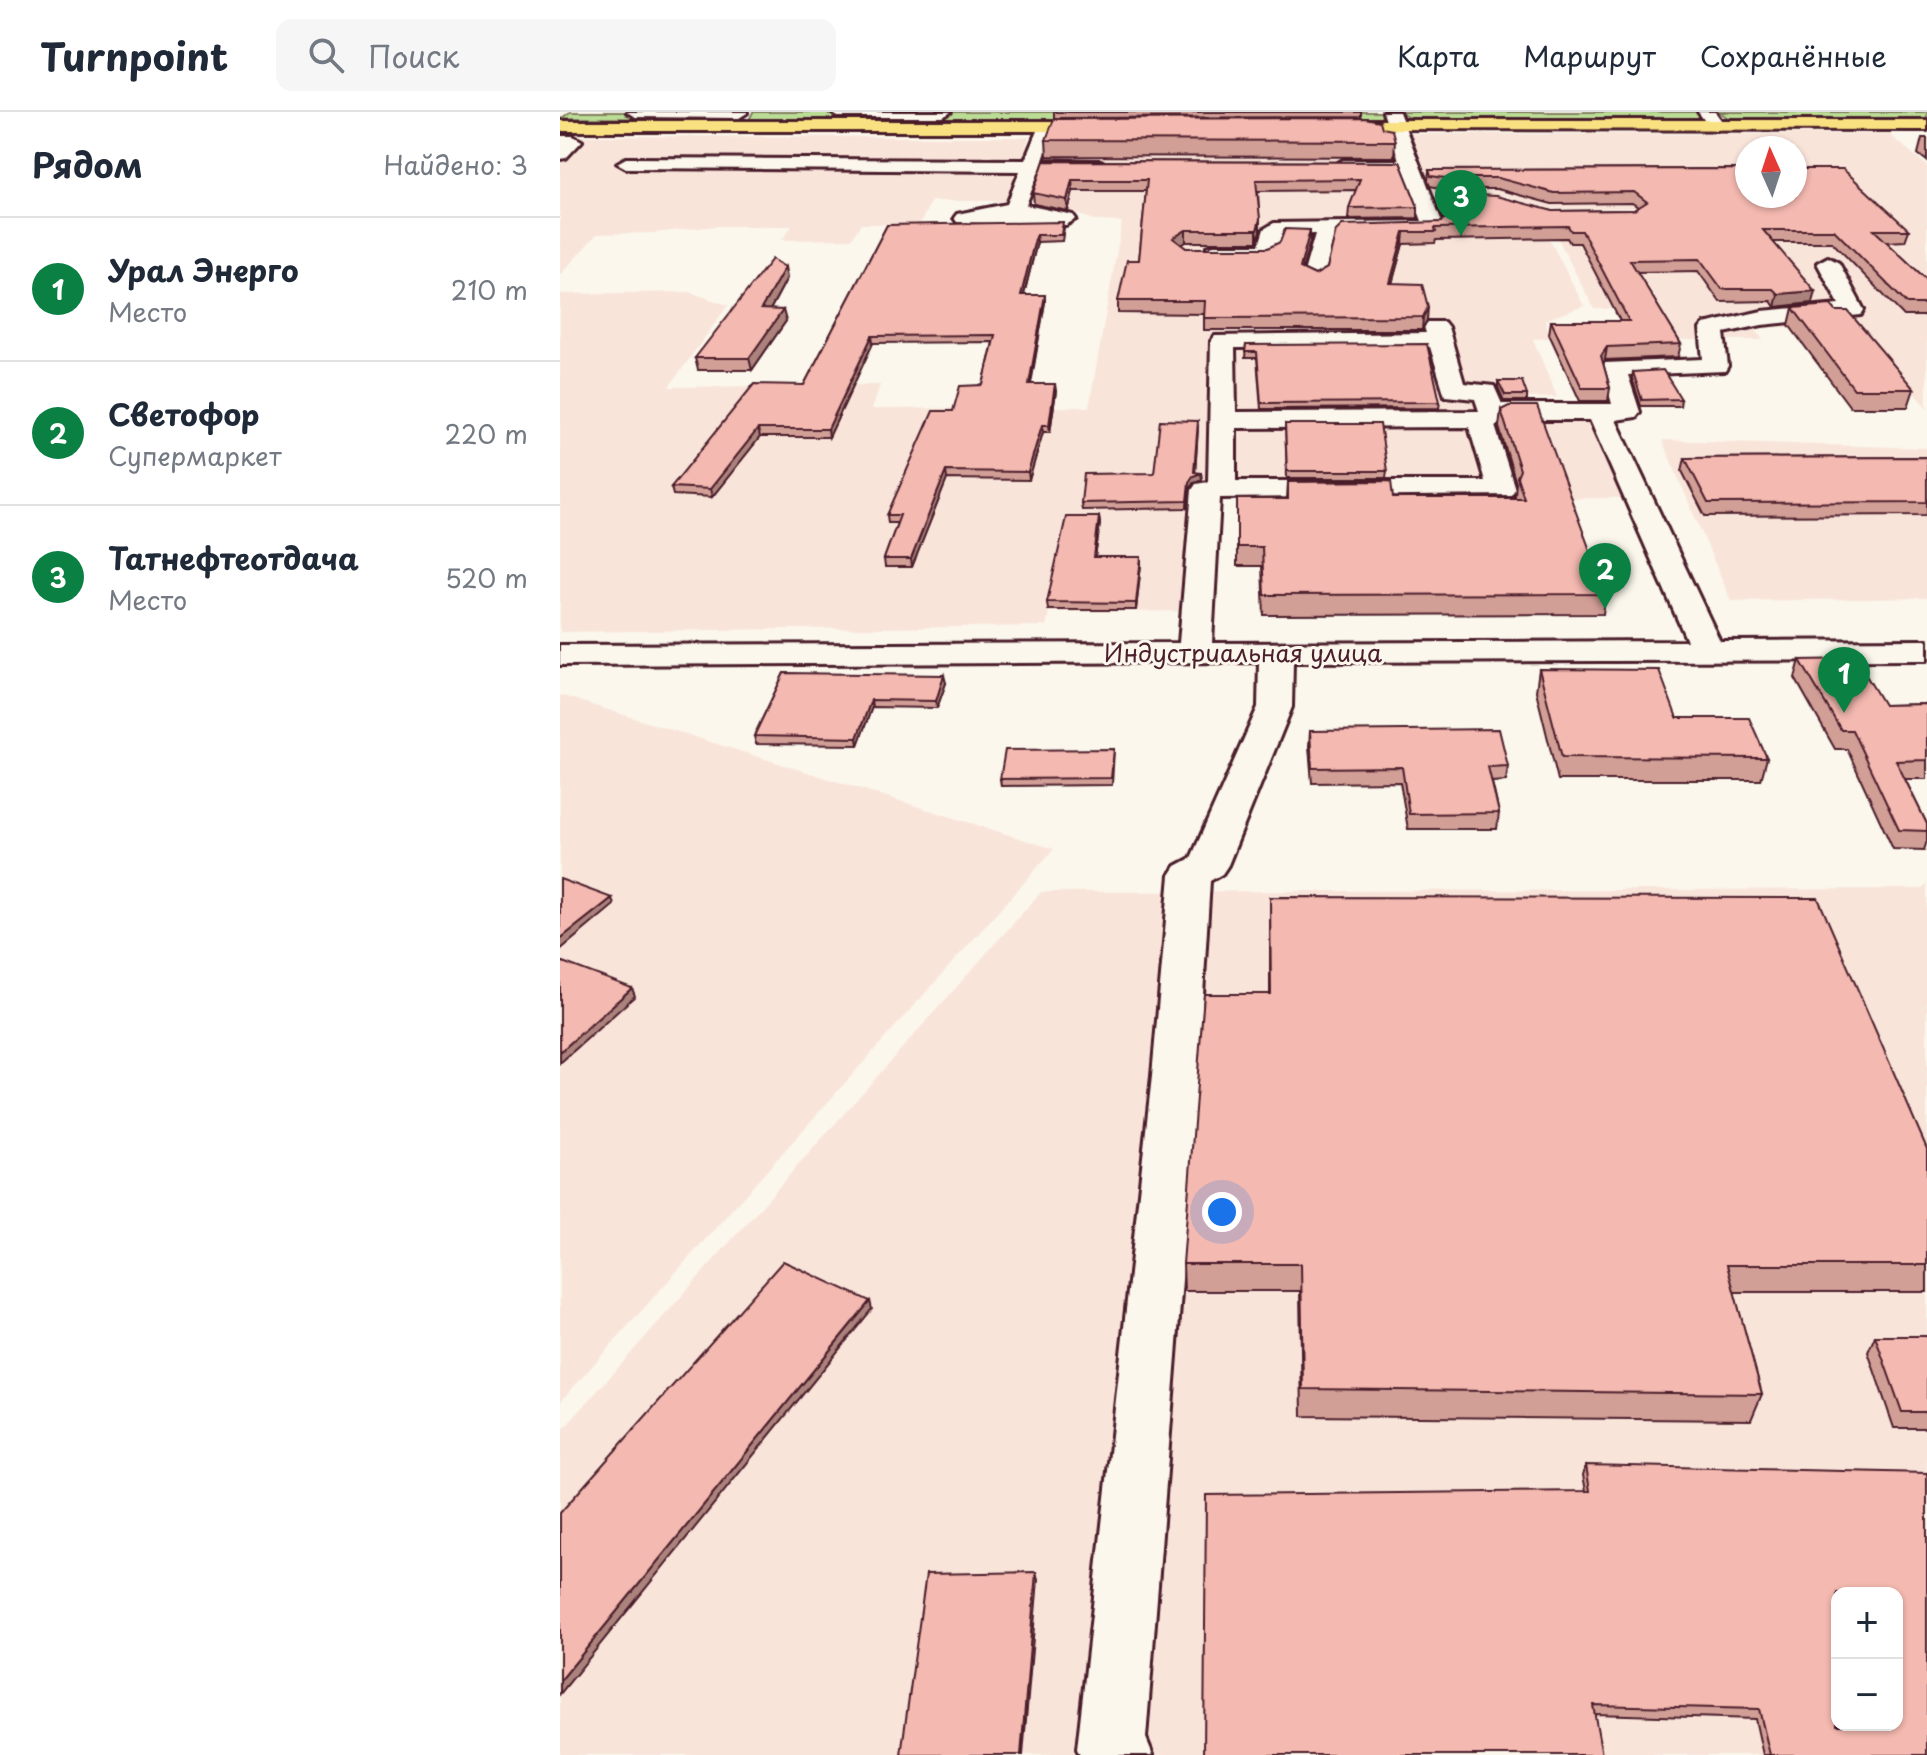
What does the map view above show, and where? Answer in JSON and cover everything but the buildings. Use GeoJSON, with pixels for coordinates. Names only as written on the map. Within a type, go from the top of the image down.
{"type":"FeatureCollection","features":[{"type":"Feature","properties":{"kind":"main road"},"geometry":{"type":"LineString","coordinates":[[560,126],[736,117],[1126,126]]}},
{"type":"Feature","properties":{"kind":"main road"},"geometry":{"type":"LineString","coordinates":[[1301,125],[1393,119],[1712,118],[1927,125]]}},
{"type":"Feature","properties":{"kind":"street"},"geometry":{"type":"LineString","coordinates":[[635,112],[736,117]]}},
{"type":"Feature","properties":{"kind":"street"},"geometry":{"type":"LineString","coordinates":[[838,112],[943,112]]}},
{"type":"Feature","properties":{"kind":"street"},"geometry":{"type":"LineString","coordinates":[[1200,251],[1268,251],[1274,229],[1439,233],[1393,119]]}},
{"type":"Feature","properties":{"kind":"street"},"geometry":{"type":"LineString","coordinates":[[1015,208],[1047,126]]}},
{"type":"Feature","properties":{"kind":"street"},"geometry":{"type":"LineString","coordinates":[[560,141],[573,141],[560,154]]}},
{"type":"Feature","properties":{"kind":"street"},"geometry":{"type":"LineString","coordinates":[[978,150],[1032,164],[1102,151]]}},
{"type":"Feature","properties":{"kind":"street"},"geometry":{"type":"LineString","coordinates":[[626,163],[1032,164],[1124,171]]}},
{"type":"Feature","properties":{"kind":"street"},"geometry":{"type":"LineString","coordinates":[[1319,171],[1415,178],[1444,198]]}},
{"type":"Feature","properties":{"kind":"street"},"geometry":{"type":"LineString","coordinates":[[1313,279],[1327,228]]}},
{"type":"Feature","properties":{"kind":"street"},"geometry":{"type":"LineString","coordinates":[[1223,420],[1627,412],[1614,368],[1716,366],[1712,329],[1762,318],[1853,310],[1828,263]]}},
{"type":"Feature","properties":{"kind":"street"},"geometry":{"type":"LineString","coordinates":[[1195,653],[1206,490],[1222,490],[1501,489],[1486,416],[1485,391],[1454,391],[1438,334],[1223,341],[1222,490]]}},
{"type":"Feature","properties":{"kind":"street"},"geometry":{"type":"LineString","coordinates":[[1600,412],[1708,651]]}},
{"type":"Feature","properties":{"kind":"street","name":"Индустриальная улица"},"geometry":{"type":"LineString","coordinates":[[560,655],[1927,650]]}},
{"type":"Feature","properties":{"kind":"street"},"geometry":{"type":"LineString","coordinates":[[1119,1755],[1111,1749],[1174,1091],[1190,875],[1208,865],[1275,707],[1276,652]]}},
{"type":"Feature","properties":{"kind":"shaded area"},"geometry":{"type":"Polygon","coordinates":[[[1051,133],[1394,133],[1428,226],[1312,227],[1310,234],[1332,235],[1335,230],[1542,225],[1584,306],[1545,320],[1551,338],[1533,339],[1557,397],[1526,398],[1535,422],[1594,423],[1630,498],[1212,501],[1211,611],[1049,612],[1046,626],[560,632],[560,294],[689,292],[728,305],[669,387],[880,385],[872,409],[1089,407],[1122,222],[1097,221],[1032,198],[1051,133]]]}},
{"type":"Feature","properties":{"kind":"shaded area"},"geometry":{"type":"Polygon","coordinates":[[[1405,134],[1889,134],[1927,166],[1927,408],[1856,327],[1754,327],[1763,340],[1671,340],[1650,308],[1594,309],[1554,231],[1645,208],[1543,209],[1505,196],[1442,195],[1426,190],[1405,134]]]}},
{"type":"Feature","properties":{"kind":"shaded area"},"geometry":{"type":"Polygon","coordinates":[[[560,136],[1029,137],[1010,201],[931,201],[920,224],[861,224],[851,239],[782,240],[792,226],[716,226],[654,233],[597,234],[560,275],[560,136]]]}},
{"type":"Feature","properties":{"kind":"shaded area"},"geometry":{"type":"Polygon","coordinates":[[[1662,440],[1927,448],[1927,598],[1731,601],[1662,440]]]}},
{"type":"Feature","properties":{"kind":"shaded area"},"geometry":{"type":"Polygon","coordinates":[[[560,695],[1054,849],[560,1402],[560,695]]]}},
{"type":"Feature","properties":{"kind":"shaded area"},"geometry":{"type":"Polygon","coordinates":[[[1927,885],[1927,1755],[560,1755],[560,1433],[1041,892],[1922,889],[1927,885]]]}},
{"type":"Feature","properties":{"kind":"green space"},"geometry":{"type":"Polygon","coordinates":[[[570,112],[725,115],[720,119],[562,118],[570,112]]]}},
{"type":"Feature","properties":{"kind":"green space"},"geometry":{"type":"Polygon","coordinates":[[[753,112],[1380,112],[1382,115],[1380,119],[1363,120],[1242,115],[1241,118],[1213,120],[749,120],[753,112]]]}},
{"type":"Feature","properties":{"kind":"green space"},"geometry":{"type":"Polygon","coordinates":[[[1397,112],[1698,112],[1705,118],[1413,119],[1397,112]]]}},
{"type":"Feature","properties":{"kind":"green space"},"geometry":{"type":"Polygon","coordinates":[[[1719,112],[1927,112],[1927,119],[1730,119],[1719,112]]]}},
{"type":"Feature","properties":{"kind":"place","name":"Татнефтеотдача"},"geometry":{"type":"Point","coordinates":[1461,236]}},
{"type":"Feature","properties":{"kind":"place","name":"Светофор"},"geometry":{"type":"Point","coordinates":[1605,609]}},
{"type":"Feature","properties":{"kind":"place","name":"Урал Энерго"},"geometry":{"type":"Point","coordinates":[1844,713]}}]}
